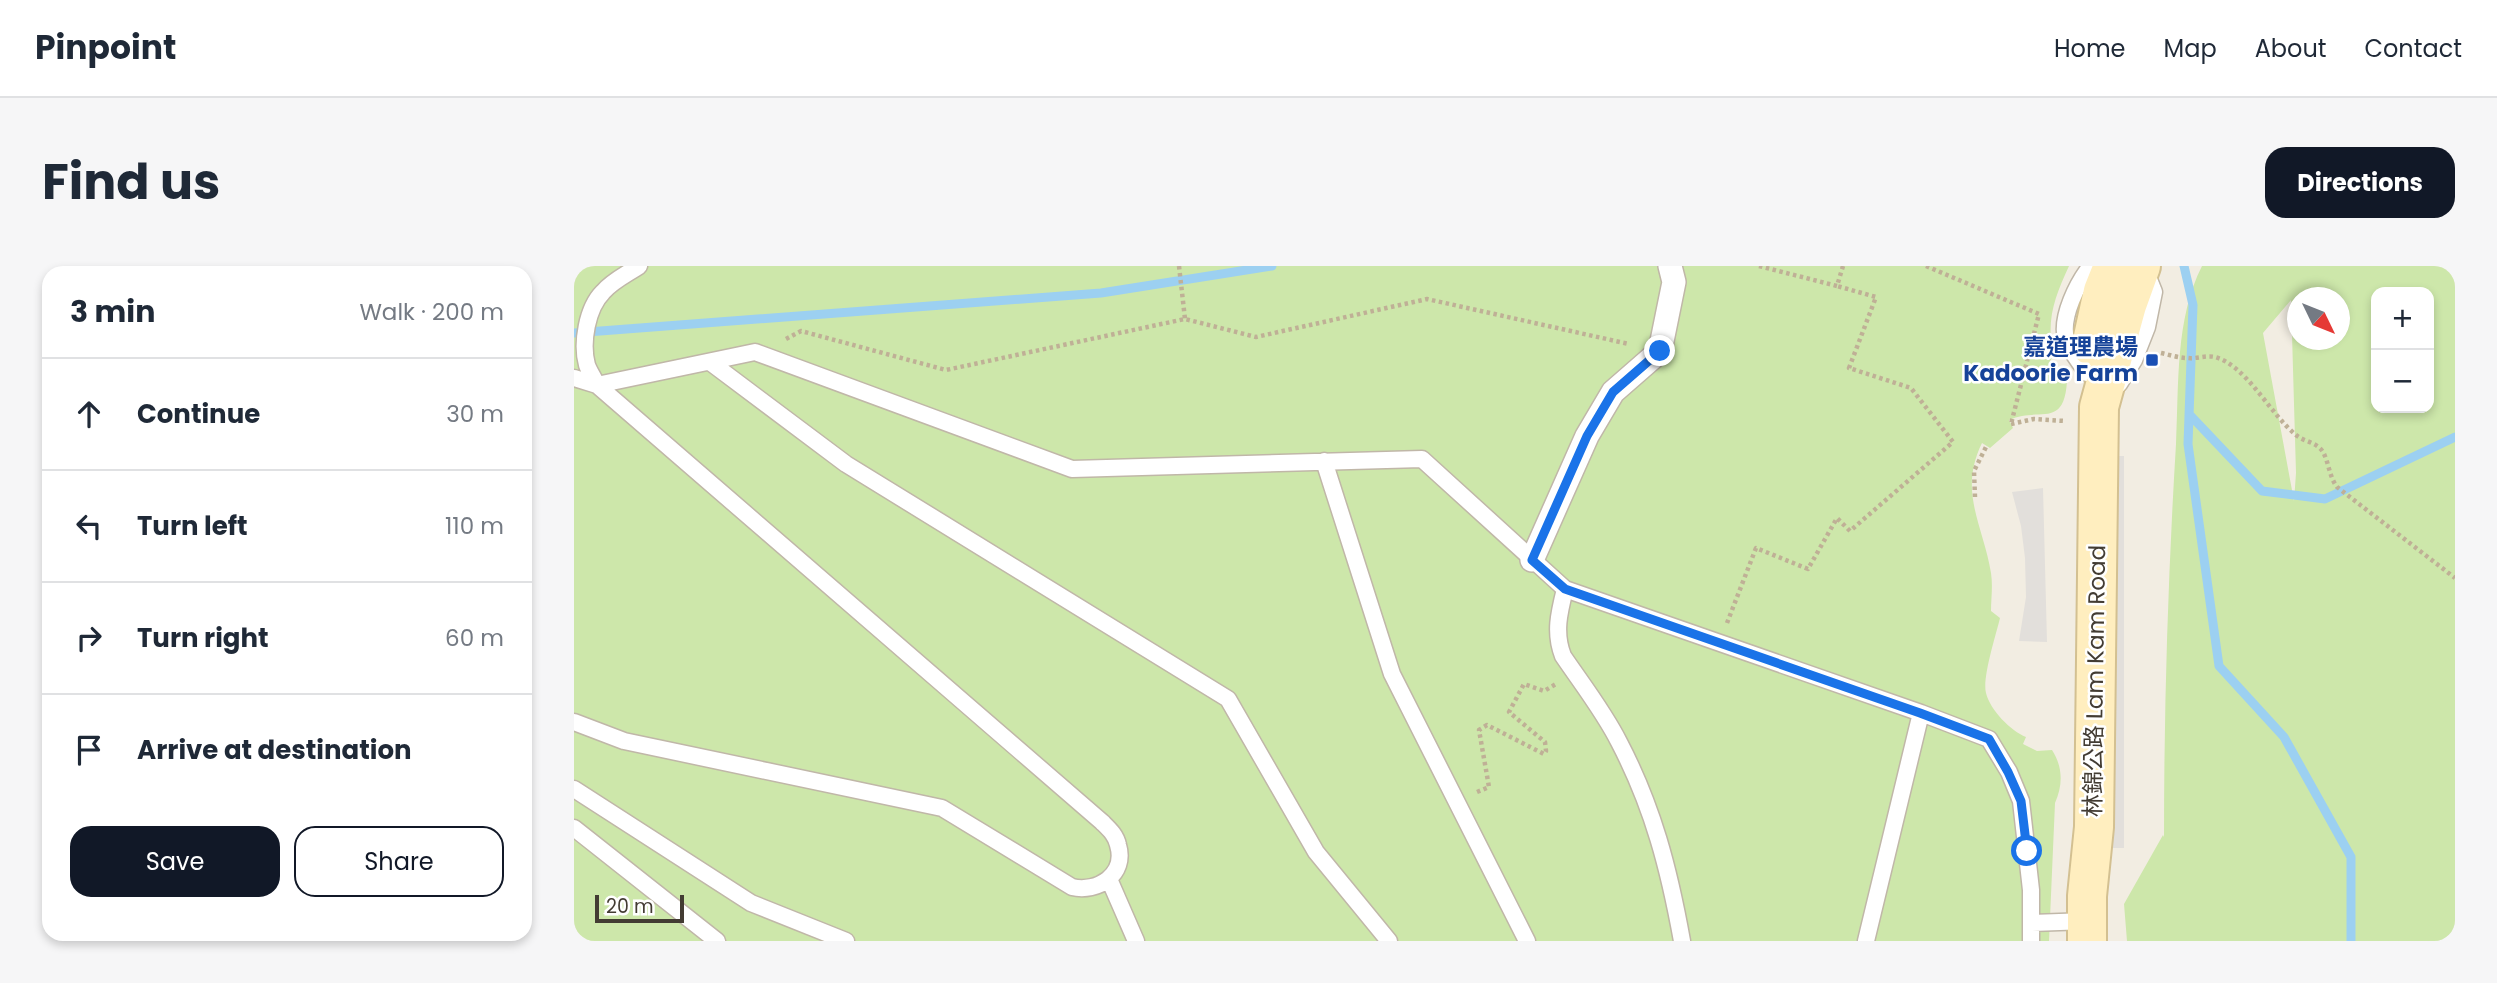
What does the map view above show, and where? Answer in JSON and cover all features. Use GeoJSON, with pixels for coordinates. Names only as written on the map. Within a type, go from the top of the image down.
{"type":"FeatureCollection","features":[{"type":"Feature","properties":{"kind":"main road","name":"林錦公路 Lam Kam Road"},"geometry":{"type":"LineString","coordinates":[[2087,931],[2094,827],[2083,421],[2087,373],[2103,291],[2113,266]]}},
{"type":"Feature","properties":{"kind":"main road","name":"林錦公路 Lam Kam Road"},"geometry":{"type":"LineString","coordinates":[[2083,421],[2098,407],[2127,304],[2143,266]]}},
{"type":"Feature","properties":{"kind":"street"},"geometry":{"type":"LineString","coordinates":[[1532,560],[1587,436],[1613,392],[1660,351],[1674,282],[1670,266]]}},
{"type":"Feature","properties":{"kind":"lane"},"geometry":{"type":"LineString","coordinates":[[574,722],[624,741],[942,808],[1072,887],[1091,888],[1101,885],[1119,863],[1120,854],[1115,836],[1102,822],[597,385],[587,364],[585,350],[593,305],[603,291],[639,266]]}},
{"type":"Feature","properties":{"kind":"lane"},"geometry":{"type":"LineString","coordinates":[[2087,373],[2066,340],[2064,325],[2078,282],[2091,266]]}},
{"type":"Feature","properties":{"kind":"lane"},"geometry":{"type":"LineString","coordinates":[[574,378],[597,385],[755,352],[1072,469],[1422,459],[1565,589],[1989,739],[2021,801],[2031,890],[2031,941]]}},
{"type":"Feature","properties":{"kind":"lane"},"geometry":{"type":"LineString","coordinates":[[710,362],[846,464],[1228,699],[1316,852],[1389,941]]}},
{"type":"Feature","properties":{"kind":"lane"},"geometry":{"type":"LineString","coordinates":[[1324,461],[1392,674],[1527,941]]}},
{"type":"Feature","properties":{"kind":"lane"},"geometry":{"type":"LineString","coordinates":[[1565,589],[1557,626],[1558,643],[1563,656],[1618,740],[1650,809],[1672,884],[1682,941]]}},
{"type":"Feature","properties":{"kind":"lane"},"geometry":{"type":"LineString","coordinates":[[1866,941],[1920,713]]}},
{"type":"Feature","properties":{"kind":"lane"},"geometry":{"type":"LineString","coordinates":[[574,789],[751,903],[846,941]]}},
{"type":"Feature","properties":{"kind":"lane"},"geometry":{"type":"LineString","coordinates":[[574,828],[717,941]]}},
{"type":"Feature","properties":{"kind":"lane"},"geometry":{"type":"LineString","coordinates":[[1109,878],[1136,941]]}},
{"type":"Feature","properties":{"kind":"lane"},"geometry":{"type":"LineString","coordinates":[[2032,923],[2087,931]]}},
{"type":"Feature","properties":{"kind":"path"},"geometry":{"type":"LineString","coordinates":[[1179,266],[1185,318]]}},
{"type":"Feature","properties":{"kind":"path"},"geometry":{"type":"LineString","coordinates":[[1719,643],[1756,548],[1808,569],[1837,517],[1850,531],[1953,442],[1911,388],[1849,368],[1876,298],[1759,266]]}},
{"type":"Feature","properties":{"kind":"path"},"geometry":{"type":"LineString","coordinates":[[1837,286],[1843,266]]}},
{"type":"Feature","properties":{"kind":"path"},"geometry":{"type":"LineString","coordinates":[[1926,266],[2039,314],[2011,424],[2034,418],[2083,421]]}},
{"type":"Feature","properties":{"kind":"path"},"geometry":{"type":"LineString","coordinates":[[755,352],[801,331],[946,370],[1185,318],[1256,337],[1427,299],[1660,351]]}},
{"type":"Feature","properties":{"kind":"path"},"geometry":{"type":"LineString","coordinates":[[2155,352],[2185,359],[2211,357],[2233,366],[2297,436],[2322,451],[2337,487],[2455,578]]}},
{"type":"Feature","properties":{"kind":"path"},"geometry":{"type":"LineString","coordinates":[[1975,497],[1974,471],[1987,445]]}},
{"type":"Feature","properties":{"kind":"path"},"geometry":{"type":"LineString","coordinates":[[1456,801],[1489,787],[1479,730],[1487,725],[1544,754],[1545,742],[1509,712],[1524,684],[1544,691],[1558,682],[1548,666],[1563,656]]}},
{"type":"Feature","properties":{"kind":"green space"},"geometry":{"type":"Polygon","coordinates":[[[574,266],[2069,266],[2059,288],[2051,320],[2054,355],[2050,361],[2067,381],[2061,406],[2048,414],[2020,416],[2009,420],[2013,428],[1990,448],[1982,443],[1972,477],[1974,508],[1991,573],[1991,611],[2000,618],[1985,686],[1988,700],[2002,719],[2026,737],[2023,744],[2037,751],[2052,750],[2060,769],[2055,803],[2049,941],[574,941],[574,266]]]}},
{"type":"Feature","properties":{"kind":"green space"},"geometry":{"type":"Polygon","coordinates":[[[2202,266],[2455,266],[2455,941],[2127,941],[2124,904],[2163,835],[2164,837],[2167,640],[2178,376],[2187,308],[2202,266]],[[2287,287],[2287,305],[2263,333],[2294,501],[2296,473],[2292,350],[2350,350],[2350,287],[2287,287]]]}},
{"type":"Feature","properties":{"kind":"shaded area"},"geometry":{"type":"Polygon","coordinates":[[[2107,456],[2124,456],[2124,848],[2106,848],[2107,456]]]}},
{"type":"Feature","properties":{"kind":"shaded area"},"geometry":{"type":"Polygon","coordinates":[[[2043,488],[2047,642],[2019,641],[2026,597],[2025,558],[2021,526],[2012,492],[2043,488]]]}},
{"type":"Feature","properties":{"kind":"waterway"},"geometry":{"type":"LineString","coordinates":[[574,333],[1101,293],[1272,266]]}},
{"type":"Feature","properties":{"kind":"waterway"},"geometry":{"type":"LineString","coordinates":[[2184,266],[2193,305],[2188,444],[2219,666],[2284,737],[2351,857],[2351,941]]}},
{"type":"Feature","properties":{"kind":"waterway"},"geometry":{"type":"LineString","coordinates":[[2189,414],[2262,491],[2325,499],[2455,437]]}},
{"type":"Feature","properties":{"kind":"place","name":"嘉道理農場 Kadoorie Farm"},"geometry":{"type":"Point","coordinates":[2152,360]}},
{"type":"Feature","properties":{"kind":"route"},"geometry":{"type":"LineString","coordinates":[[1660,351],[1613,392],[1587,436],[1532,560],[1565,589],[1989,739],[2021,801],[2027,851]]}}]}
